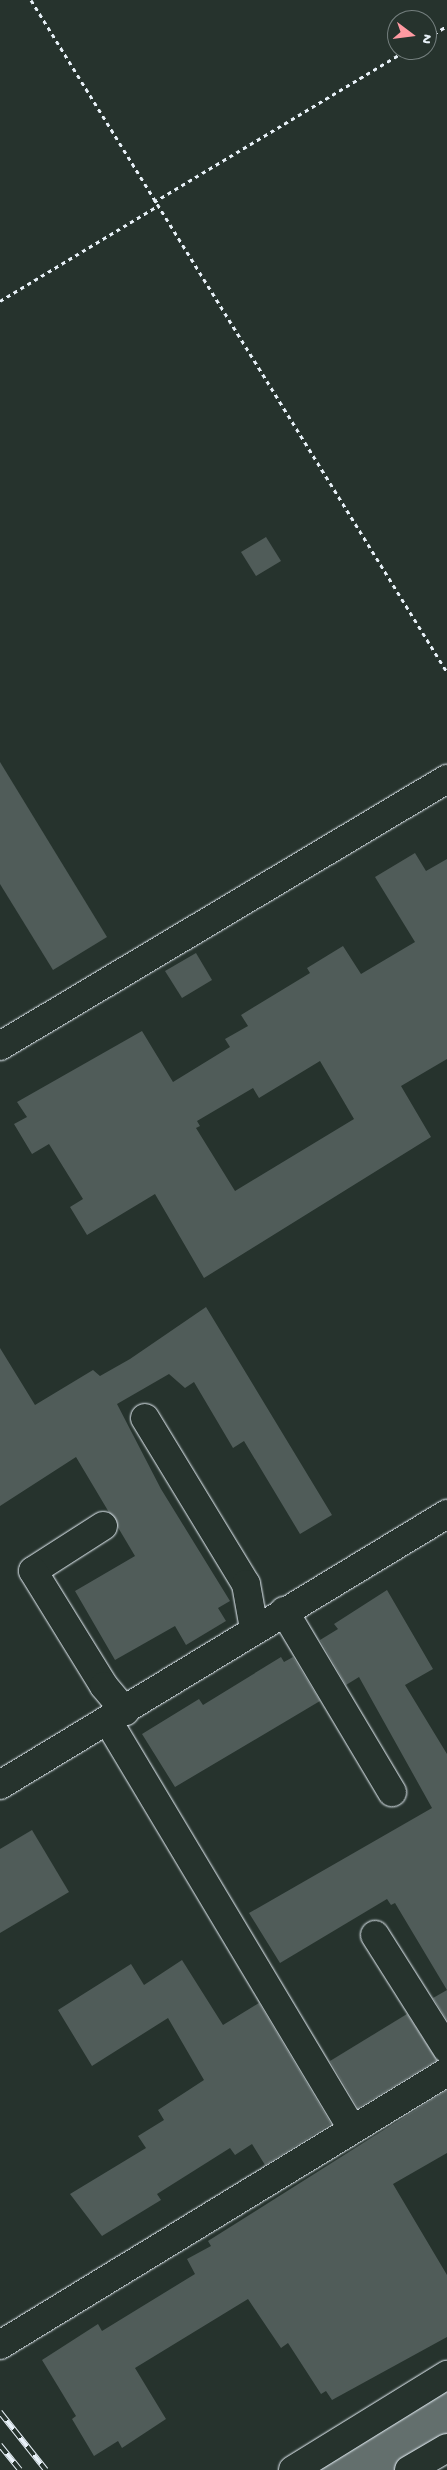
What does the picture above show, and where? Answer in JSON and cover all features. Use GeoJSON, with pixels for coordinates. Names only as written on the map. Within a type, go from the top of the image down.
{"type":"FeatureCollection","features":[{"type":"Feature","properties":{"kind":"street"},"geometry":{"type":"LineString","coordinates":[[0,1046],[447,779]]}},
{"type":"Feature","properties":{"kind":"street"},"geometry":{"type":"LineString","coordinates":[[145,1418],[246,1584],[254,1629]]}},
{"type":"Feature","properties":{"kind":"street"},"geometry":{"type":"LineString","coordinates":[[0,1785],[117,1716],[254,1629],[447,1514]]}},
{"type":"Feature","properties":{"kind":"street"},"geometry":{"type":"LineString","coordinates":[[103,1526],[33,1571],[104,1686],[117,1716],[351,2127]]}},
{"type":"Feature","properties":{"kind":"street"},"geometry":{"type":"LineString","coordinates":[[284,1611],[392,1792]]}},
{"type":"Feature","properties":{"kind":"street"},"geometry":{"type":"LineString","coordinates":[[375,1935],[447,2049]]}},
{"type":"Feature","properties":{"kind":"street"},"geometry":{"type":"LineString","coordinates":[[0,2345],[351,2127],[447,2072]]}},
{"type":"Feature","properties":{"kind":"street"},"geometry":{"type":"LineString","coordinates":[[293,2470],[447,2375]]}},
{"type":"Feature","properties":{"kind":"street"},"geometry":{"type":"LineString","coordinates":[[409,2470],[447,2448]]}},
{"type":"Feature","properties":{"kind":"path"},"geometry":{"type":"LineString","coordinates":[[31,0],[155,205],[447,672]]}},
{"type":"Feature","properties":{"kind":"path"},"geometry":{"type":"LineString","coordinates":[[0,301],[390,60]]}},
{"type":"Feature","properties":{"kind":"building"},"geometry":{"type":"Polygon","coordinates":[[[266,537],[281,561],[256,576],[241,552],[266,537]]]}},
{"type":"Feature","properties":{"kind":"building"},"geometry":{"type":"Polygon","coordinates":[[[0,762],[107,937],[53,970],[0,884],[0,762]]]}},
{"type":"Feature","properties":{"kind":"building"},"geometry":{"type":"Polygon","coordinates":[[[415,853],[426,871],[447,859],[447,1059],[401,1086],[431,1137],[204,1278],[155,1194],[87,1235],[70,1207],[83,1199],[49,1144],[32,1154],[14,1124],[27,1117],[17,1102],[142,1031],[173,1082],[230,1047],[225,1039],[248,1026],[241,1015],[310,973],[307,968],[343,946],[361,974],[415,942],[375,877],[415,853]],[[320,1061],[259,1098],[253,1088],[197,1121],[200,1126],[196,1128],[235,1191],[354,1119],[320,1061]]]}},
{"type":"Feature","properties":{"kind":"building"},"geometry":{"type":"Polygon","coordinates":[[[196,953],[212,980],[182,998],[165,971],[196,953]]]}},
{"type":"Feature","properties":{"kind":"building"},"geometry":{"type":"Polygon","coordinates":[[[206,1307],[332,1515],[300,1534],[244,1441],[233,1448],[194,1382],[185,1388],[169,1374],[117,1404],[161,1489],[230,1601],[218,1608],[226,1621],[186,1645],[175,1626],[115,1660],[75,1591],[135,1556],[76,1457],[0,1506],[0,1348],[35,1405],[93,1370],[100,1376],[130,1359],[206,1307]]]}},
{"type":"Feature","properties":{"kind":"building"},"geometry":{"type":"Polygon","coordinates":[[[387,1590],[433,1669],[405,1685],[447,1754],[447,1990],[395,1903],[391,1905],[387,1899],[280,1963],[249,1913],[432,1808],[359,1677],[346,1685],[320,1640],[338,1629],[334,1624],[387,1590]]]}},
{"type":"Feature","properties":{"kind":"building"},"geometry":{"type":"Polygon","coordinates":[[[281,1657],[284,1662],[293,1657],[320,1701],[175,1787],[142,1734],[199,1699],[203,1705],[281,1657]]]}},
{"type":"Feature","properties":{"kind":"building"},"geometry":{"type":"Polygon","coordinates":[[[32,1830],[69,1892],[0,1933],[0,1849],[32,1830]]]}},
{"type":"Feature","properties":{"kind":"building"},"geometry":{"type":"Polygon","coordinates":[[[182,1960],[223,2025],[259,2003],[331,2124],[265,2165],[252,2144],[235,2155],[230,2148],[157,2194],[161,2200],[102,2236],[70,2194],[146,2148],[138,2136],[164,2120],[158,2110],[204,2080],[168,2018],[92,2066],[58,2010],[131,1964],[144,1985],[182,1960]]]}},
{"type":"Feature","properties":{"kind":"building"},"geometry":{"type":"Polygon","coordinates":[[[447,1990],[447,2020],[433,1998],[447,1990]]]}},
{"type":"Feature","properties":{"kind":"building"},"geometry":{"type":"Polygon","coordinates":[[[407,2014],[437,2060],[358,2108],[330,2061],[407,2014]]]}},
{"type":"Feature","properties":{"kind":"building"},"geometry":{"type":"Polygon","coordinates":[[[447,2090],[447,2153],[393,2184],[447,2275],[447,2337],[332,2400],[326,2391],[321,2394],[288,2343],[281,2348],[248,2299],[135,2368],[166,2419],[122,2448],[118,2441],[94,2456],[72,2419],[76,2416],[42,2360],[98,2324],[102,2331],[195,2274],[187,2259],[211,2246],[208,2241],[447,2090]]]}},
{"type":"Feature","properties":{"kind":"waterway"},"geometry":{"type":"LineString","coordinates":[[354,2470],[447,2415]]}},
{"type":"Feature","properties":{"kind":"railway"},"geometry":{"type":"LineString","coordinates":[[0,2412],[46,2470]]}},
{"type":"Feature","properties":{"kind":"railway"},"geometry":{"type":"LineString","coordinates":[[0,2445],[20,2470]]}}]}
